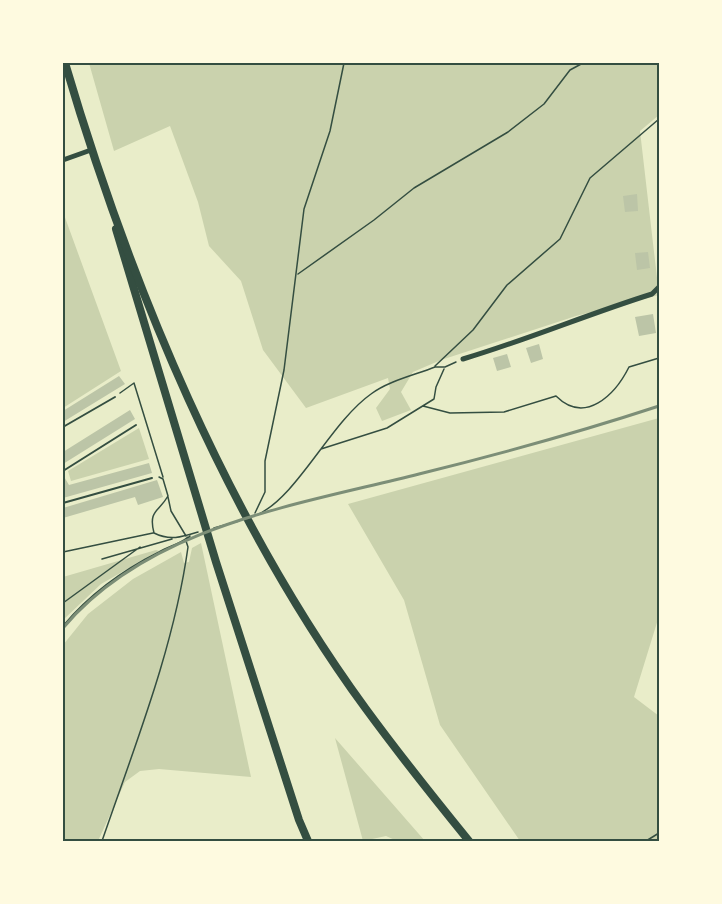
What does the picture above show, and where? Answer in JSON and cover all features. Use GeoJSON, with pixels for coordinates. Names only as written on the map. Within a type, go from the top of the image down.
{"type":"FeatureCollection","features":[{"type":"Feature","properties":{"kind":"main road"},"geometry":{"type":"LineString","coordinates":[[65,63],[112,211],[173,361],[234,489],[264,546],[365,708],[470,841]]}},
{"type":"Feature","properties":{"kind":"main road"},"geometry":{"type":"LineString","coordinates":[[112,211],[127,273],[216,562],[299,820],[308,841]]}},
{"type":"Feature","properties":{"kind":"street"},"geometry":{"type":"LineString","coordinates":[[63,160],[91,150]]}},
{"type":"Feature","properties":{"kind":"street"},"geometry":{"type":"LineString","coordinates":[[463,359],[521,342],[582,316],[652,294],[659,287]]}},
{"type":"Feature","properties":{"kind":"lane"},"geometry":{"type":"LineString","coordinates":[[63,427],[115,397]]}},
{"type":"Feature","properties":{"kind":"lane"},"geometry":{"type":"LineString","coordinates":[[63,471],[136,425]]}},
{"type":"Feature","properties":{"kind":"lane"},"geometry":{"type":"LineString","coordinates":[[63,503],[152,478]]}},
{"type":"Feature","properties":{"kind":"path"},"geometry":{"type":"LineString","coordinates":[[344,63],[330,131],[304,209],[284,370],[264,461],[265,492],[254,516],[267,510],[320,450],[340,422],[372,393],[435,367],[473,330],[507,285],[560,239],[590,178],[659,119]]}},
{"type":"Feature","properties":{"kind":"path"},"geometry":{"type":"LineString","coordinates":[[297,274],[374,220],[414,188],[508,132],[544,104],[570,70],[583,63]]}},
{"type":"Feature","properties":{"kind":"path"},"geometry":{"type":"LineString","coordinates":[[423,406],[450,413],[504,412],[556,396],[566,406],[585,408],[610,397],[629,367],[659,358]]}},
{"type":"Feature","properties":{"kind":"path"},"geometry":{"type":"LineString","coordinates":[[435,367],[445,367],[463,359]]}},
{"type":"Feature","properties":{"kind":"path"},"geometry":{"type":"LineString","coordinates":[[320,450],[387,428],[434,399],[436,387],[445,367]]}},
{"type":"Feature","properties":{"kind":"path"},"geometry":{"type":"LineString","coordinates":[[115,397],[134,383],[171,511],[186,536]]}},
{"type":"Feature","properties":{"kind":"path"},"geometry":{"type":"LineString","coordinates":[[152,478],[163,479]]}},
{"type":"Feature","properties":{"kind":"path"},"geometry":{"type":"LineString","coordinates":[[168,496],[154,511],[151,522],[154,532],[164,538],[176,538]]}},
{"type":"Feature","properties":{"kind":"path"},"geometry":{"type":"LineString","coordinates":[[212,529],[243,519]]}},
{"type":"Feature","properties":{"kind":"path"},"geometry":{"type":"LineString","coordinates":[[63,552],[154,532]]}},
{"type":"Feature","properties":{"kind":"path"},"geometry":{"type":"LineString","coordinates":[[102,559],[201,532]]}},
{"type":"Feature","properties":{"kind":"path"},"geometry":{"type":"LineString","coordinates":[[63,626],[77,609],[104,586],[191,535]]}},
{"type":"Feature","properties":{"kind":"path"},"geometry":{"type":"LineString","coordinates":[[102,841],[173,625],[183,586],[188,547],[186,541],[191,535]]}},
{"type":"Feature","properties":{"kind":"path"},"geometry":{"type":"LineString","coordinates":[[63,603],[140,547]]}},
{"type":"Feature","properties":{"kind":"path"},"geometry":{"type":"LineString","coordinates":[[646,841],[659,833]]}},
{"type":"Feature","properties":{"kind":"green space"},"geometry":{"type":"Polygon","coordinates":[[[89,63],[659,63],[659,115],[640,131],[659,295],[576,316],[441,360],[413,372],[401,392],[411,410],[382,421],[376,408],[390,389],[388,378],[306,408],[263,350],[241,281],[209,246],[198,202],[170,126],[114,151],[89,63]]]}},
{"type":"Feature","properties":{"kind":"green space"},"geometry":{"type":"Polygon","coordinates":[[[63,212],[121,371],[63,408],[63,212]]]}},
{"type":"Feature","properties":{"kind":"green space"},"geometry":{"type":"Polygon","coordinates":[[[659,418],[659,616],[634,697],[659,716],[659,841],[520,841],[440,725],[404,600],[348,504],[659,418]]]}},
{"type":"Feature","properties":{"kind":"green space"},"geometry":{"type":"Polygon","coordinates":[[[139,428],[149,459],[71,481],[68,471],[139,428]]]}},
{"type":"Feature","properties":{"kind":"green space"},"geometry":{"type":"Polygon","coordinates":[[[201,543],[251,777],[159,769],[140,771],[125,782],[98,841],[63,841],[63,645],[88,614],[133,579],[181,552],[184,563],[189,562],[192,548],[201,543]]]}},
{"type":"Feature","properties":{"kind":"green space"},"geometry":{"type":"Polygon","coordinates":[[[159,551],[101,584],[63,620],[63,577],[159,551]]]}},
{"type":"Feature","properties":{"kind":"green space"},"geometry":{"type":"Polygon","coordinates":[[[335,738],[425,841],[397,841],[386,836],[363,841],[335,738]]]}},
{"type":"Feature","properties":{"kind":"building"},"geometry":{"type":"Polygon","coordinates":[[[637,194],[638,211],[625,212],[623,196],[637,194]]]}},
{"type":"Feature","properties":{"kind":"building"},"geometry":{"type":"Polygon","coordinates":[[[648,252],[650,268],[637,270],[635,253],[648,252]]]}},
{"type":"Feature","properties":{"kind":"building"},"geometry":{"type":"Polygon","coordinates":[[[653,314],[656,333],[639,336],[635,317],[653,314]]]}},
{"type":"Feature","properties":{"kind":"building"},"geometry":{"type":"Polygon","coordinates":[[[539,344],[543,359],[531,363],[526,348],[539,344]]]}},
{"type":"Feature","properties":{"kind":"building"},"geometry":{"type":"Polygon","coordinates":[[[507,354],[511,367],[497,371],[493,358],[507,354]]]}},
{"type":"Feature","properties":{"kind":"building"},"geometry":{"type":"Polygon","coordinates":[[[119,376],[125,384],[63,422],[63,411],[119,376]]]}},
{"type":"Feature","properties":{"kind":"building"},"geometry":{"type":"Polygon","coordinates":[[[130,410],[135,419],[63,464],[63,452],[130,410]]]}},
{"type":"Feature","properties":{"kind":"building"},"geometry":{"type":"Polygon","coordinates":[[[149,463],[152,473],[63,498],[63,475],[69,485],[149,463]]]}},
{"type":"Feature","properties":{"kind":"building"},"geometry":{"type":"Polygon","coordinates":[[[157,480],[163,497],[138,505],[135,497],[63,518],[63,508],[157,480]]]}},
{"type":"Feature","properties":{"kind":"railway"},"geometry":{"type":"LineString","coordinates":[[63,628],[98,593],[138,565],[181,543],[228,524],[275,509],[510,451],[659,406]]}}]}
